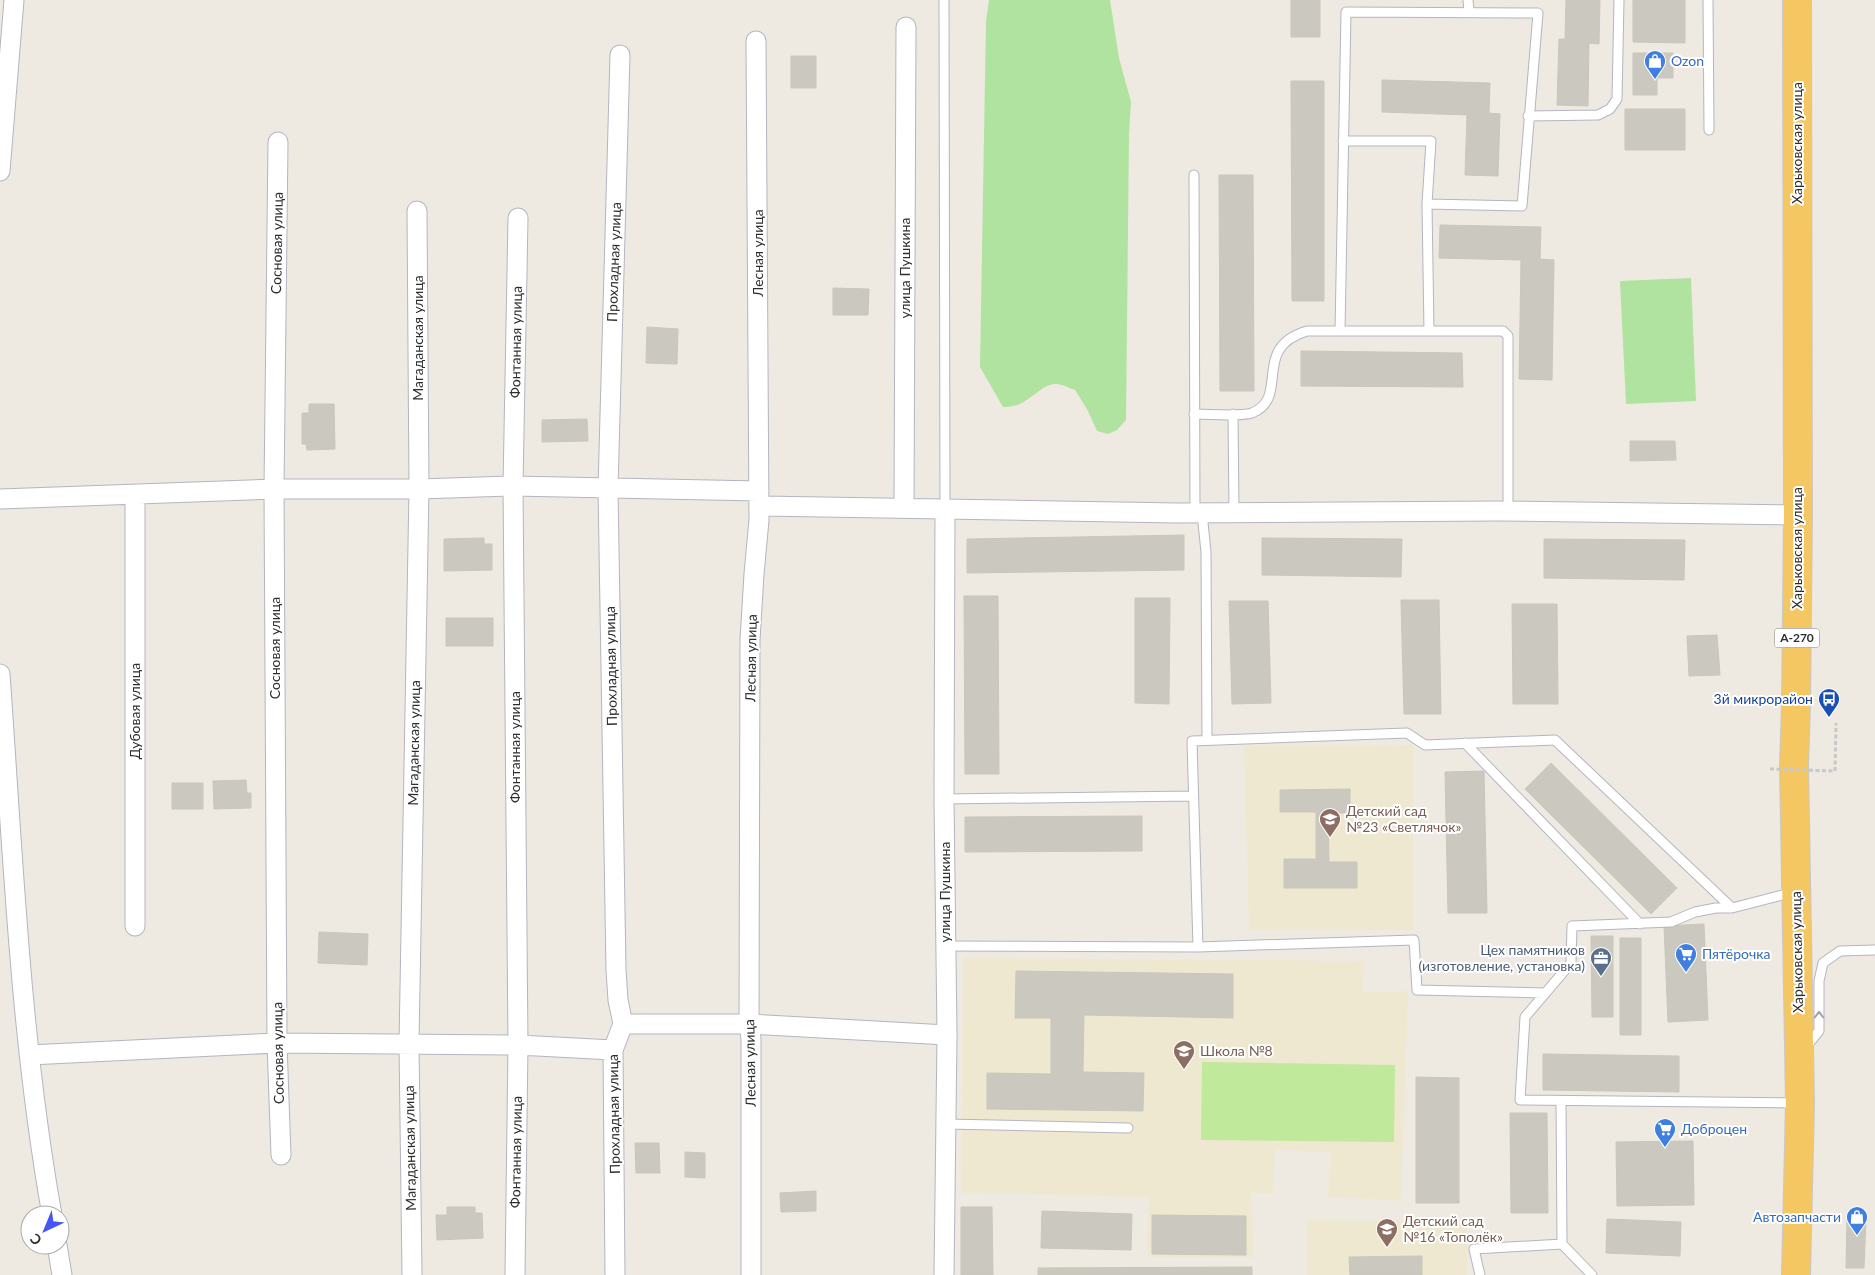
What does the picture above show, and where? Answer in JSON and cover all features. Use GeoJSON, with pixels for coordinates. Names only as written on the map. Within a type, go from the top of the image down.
{"type":"FeatureCollection","features":[{"type":"Feature","properties":{"kind":"highway","name":"Харьковская улица"},"geometry":{"type":"LineString","coordinates":[[1797,0],[1798,515],[1794,764],[1800,1103],[1796,1213],[1801,1271]]}},
{"type":"Feature","properties":{"kind":"street"},"geometry":{"type":"LineString","coordinates":[[0,170],[14,0]]}},
{"type":"Feature","properties":{"kind":"street","name":"улица Пушкина"},"geometry":{"type":"LineString","coordinates":[[904,508],[906,27]]}},
{"type":"Feature","properties":{"kind":"street","name":"Лесная улица"},"geometry":{"type":"LineString","coordinates":[[751,1275],[751,1039],[749,1024],[750,640],[759,498],[756,41]]}},
{"type":"Feature","properties":{"kind":"street","name":"Прохладная улица"},"geometry":{"type":"LineString","coordinates":[[615,1275],[612,1050],[623,1024],[618,1000],[616,970],[608,488],[620,55]]}},
{"type":"Feature","properties":{"kind":"street","name":"Сосновая улица"},"geometry":{"type":"LineString","coordinates":[[278,142],[274,489],[277,1044],[281,1155]]}},
{"type":"Feature","properties":{"kind":"street","name":"Магаданская улица"},"geometry":{"type":"LineString","coordinates":[[412,1275],[409,1043],[419,489],[417,211]]}},
{"type":"Feature","properties":{"kind":"street","name":"Фонтанная улица"},"geometry":{"type":"LineString","coordinates":[[515,1275],[518,1045],[513,486],[518,218]]}},
{"type":"Feature","properties":{"kind":"street"},"geometry":{"type":"LineString","coordinates":[[0,499],[274,489],[419,489],[513,486],[608,488],[904,508],[945,509],[1198,513],[1508,511],[1798,515]]}},
{"type":"Feature","properties":{"kind":"street","name":"Дубовая улица"},"geometry":{"type":"LineString","coordinates":[[135,495],[135,926]]}},
{"type":"Feature","properties":{"kind":"street","name":"улица Пушкина"},"geometry":{"type":"LineString","coordinates":[[944,1275],[947,1035],[944,799],[945,509]]}},
{"type":"Feature","properties":{"kind":"street"},"geometry":{"type":"LineString","coordinates":[[0,674],[21,976],[42,1158],[50,1205]]}},
{"type":"Feature","properties":{"kind":"street"},"geometry":{"type":"LineString","coordinates":[[623,1024],[749,1024],[947,1035]]}},
{"type":"Feature","properties":{"kind":"street"},"geometry":{"type":"LineString","coordinates":[[29,1055],[277,1044],[409,1043],[518,1045],[612,1050]]}},
{"type":"Feature","properties":{"kind":"street"},"geometry":{"type":"LineString","coordinates":[[59,1255],[62,1275]]}},
{"type":"Feature","properties":{"kind":"lane"},"geometry":{"type":"LineString","coordinates":[[944,0],[945,509]]}},
{"type":"Feature","properties":{"kind":"lane"},"geometry":{"type":"LineString","coordinates":[[1468,0],[1469,11]]}},
{"type":"Feature","properties":{"kind":"lane"},"geometry":{"type":"LineString","coordinates":[[1528,116],[1598,115],[1610,109],[1617,99],[1618,0]]}},
{"type":"Feature","properties":{"kind":"lane"},"geometry":{"type":"LineString","coordinates":[[1708,0],[1709,130]]}},
{"type":"Feature","properties":{"kind":"lane"},"geometry":{"type":"LineString","coordinates":[[1340,331],[1346,12],[1469,11],[1538,13],[1522,206],[1427,204]]}},
{"type":"Feature","properties":{"kind":"lane"},"geometry":{"type":"LineString","coordinates":[[1343,141],[1431,140],[1427,204],[1429,331]]}},
{"type":"Feature","properties":{"kind":"lane"},"geometry":{"type":"LineString","coordinates":[[1194,175],[1194,414],[1198,513],[1206,552],[1207,740]]}},
{"type":"Feature","properties":{"kind":"lane"},"geometry":{"type":"LineString","coordinates":[[1194,414],[1251,413],[1266,402],[1272,385],[1272,366],[1275,355],[1292,338],[1308,331],[1503,331],[1508,336],[1508,511]]}},
{"type":"Feature","properties":{"kind":"lane"},"geometry":{"type":"LineString","coordinates":[[1233,414],[1234,513]]}},
{"type":"Feature","properties":{"kind":"lane"},"geometry":{"type":"LineString","coordinates":[[1198,947],[1192,741],[1407,733],[1425,745],[1554,740],[1732,908]]}},
{"type":"Feature","properties":{"kind":"lane"},"geometry":{"type":"LineString","coordinates":[[1465,743],[1640,924]]}},
{"type":"Feature","properties":{"kind":"lane"},"geometry":{"type":"LineString","coordinates":[[944,799],[1194,796]]}},
{"type":"Feature","properties":{"kind":"lane"},"geometry":{"type":"LineString","coordinates":[[1796,891],[1732,908],[1716,908],[1695,912],[1671,922],[1572,926],[1571,962],[1525,1017],[1520,1100],[1800,1103]]}},
{"type":"Feature","properties":{"kind":"lane"},"geometry":{"type":"LineString","coordinates":[[945,946],[1198,947],[1414,940],[1417,990],[1545,993]]}},
{"type":"Feature","properties":{"kind":"lane"},"geometry":{"type":"LineString","coordinates":[[1798,1056],[1819,1030],[1819,981],[1823,963],[1840,951],[1875,950]]}},
{"type":"Feature","properties":{"kind":"lane"},"geometry":{"type":"LineString","coordinates":[[1561,1101],[1562,1244],[1592,1275]]}},
{"type":"Feature","properties":{"kind":"lane"},"geometry":{"type":"LineString","coordinates":[[946,1124],[1128,1128]]}},
{"type":"Feature","properties":{"kind":"lane"},"geometry":{"type":"LineString","coordinates":[[1480,1275],[1474,1249],[1562,1244]]}},
{"type":"Feature","properties":{"kind":"path"},"geometry":{"type":"LineString","coordinates":[[1770,769],[1834,771],[1836,723]]}},
{"type":"Feature","properties":{"kind":"shaded area","name":"Детский сад №23 «Светлячок»"},"geometry":{"type":"Polygon","coordinates":[[[1413,745],[1414,930],[1249,930],[1244,746],[1413,745]]]}},
{"type":"Feature","properties":{"kind":"shaded area","name":"Школа №8"},"geometry":{"type":"Polygon","coordinates":[[[963,958],[1365,961],[1362,992],[1408,991],[1401,1201],[1328,1197],[1331,1153],[1275,1149],[1273,1193],[1251,1193],[1254,1257],[1147,1257],[1149,1197],[961,1193],[963,958]]]}},
{"type":"Feature","properties":{"kind":"shaded area","name":"Детский сад №16 «Тополёк»"},"geometry":{"type":"Polygon","coordinates":[[[1307,1220],[1467,1221],[1467,1275],[1307,1275],[1307,1220]]]}},
{"type":"Feature","properties":{"kind":"green space"},"geometry":{"type":"Polygon","coordinates":[[[989,0],[1110,0],[1119,58],[1131,102],[1126,420],[1117,430],[1108,434],[1097,431],[1087,409],[1075,390],[1061,385],[1056,384],[1044,387],[1019,404],[1012,407],[1003,407],[980,367],[986,21],[989,0]]]}},
{"type":"Feature","properties":{"kind":"green space"},"geometry":{"type":"Polygon","coordinates":[[[1691,278],[1696,401],[1626,404],[1620,281],[1691,278]]]}},
{"type":"Feature","properties":{"kind":"green space"},"geometry":{"type":"Polygon","coordinates":[[[1202,1062],[1395,1065],[1394,1142],[1201,1140],[1202,1062]]]}},
{"type":"Feature","properties":{"kind":"building"},"geometry":{"type":"Polygon","coordinates":[[[1291,0],[1320,0],[1320,37],[1291,37],[1291,0]]]}},
{"type":"Feature","properties":{"kind":"building"},"geometry":{"type":"Polygon","coordinates":[[[1566,0],[1600,0],[1599,44],[1589,43],[1588,106],[1557,105],[1559,39],[1565,39],[1566,0]]]}},
{"type":"Feature","properties":{"kind":"building"},"geometry":{"type":"Polygon","coordinates":[[[1633,0],[1685,0],[1685,43],[1633,42],[1633,0]]]}},
{"type":"Feature","properties":{"kind":"building"},"geometry":{"type":"Polygon","coordinates":[[[1633,53],[1673,53],[1673,78],[1657,78],[1657,95],[1633,95],[1633,53]]]}},
{"type":"Feature","properties":{"kind":"building"},"geometry":{"type":"Polygon","coordinates":[[[791,56],[816,56],[816,88],[791,88],[791,56]]]}},
{"type":"Feature","properties":{"kind":"building"},"geometry":{"type":"Polygon","coordinates":[[[1382,80],[1490,83],[1489,113],[1500,114],[1498,176],[1465,175],[1467,115],[1382,112],[1382,80]]]}},
{"type":"Feature","properties":{"kind":"building"},"geometry":{"type":"Polygon","coordinates":[[[1291,81],[1324,81],[1324,301],[1292,301],[1291,81]]]}},
{"type":"Feature","properties":{"kind":"building"},"geometry":{"type":"Polygon","coordinates":[[[1625,109],[1685,109],[1685,150],[1625,150],[1625,109]]]}},
{"type":"Feature","properties":{"kind":"building"},"geometry":{"type":"Polygon","coordinates":[[[1219,175],[1253,175],[1254,391],[1220,391],[1219,175]]]}},
{"type":"Feature","properties":{"kind":"building"},"geometry":{"type":"Polygon","coordinates":[[[1440,225],[1541,227],[1540,259],[1554,260],[1552,380],[1519,379],[1521,260],[1439,258],[1440,225]]]}},
{"type":"Feature","properties":{"kind":"building"},"geometry":{"type":"Polygon","coordinates":[[[833,288],[869,289],[868,315],[833,315],[833,288]]]}},
{"type":"Feature","properties":{"kind":"building"},"geometry":{"type":"Polygon","coordinates":[[[647,327],[678,329],[677,364],[646,363],[647,327]]]}},
{"type":"Feature","properties":{"kind":"building"},"geometry":{"type":"Polygon","coordinates":[[[1301,351],[1462,353],[1463,387],[1301,386],[1301,351]]]}},
{"type":"Feature","properties":{"kind":"building"},"geometry":{"type":"Polygon","coordinates":[[[309,404],[334,404],[335,449],[307,450],[306,444],[302,444],[302,413],[309,413],[309,404]]]}},
{"type":"Feature","properties":{"kind":"building"},"geometry":{"type":"Polygon","coordinates":[[[587,419],[588,441],[542,442],[542,420],[587,419]]]}},
{"type":"Feature","properties":{"kind":"building"},"geometry":{"type":"Polygon","coordinates":[[[1630,441],[1675,441],[1676,460],[1630,461],[1630,441]]]}},
{"type":"Feature","properties":{"kind":"building"},"geometry":{"type":"Polygon","coordinates":[[[1184,535],[1184,570],[967,573],[967,539],[1184,535]]]}},
{"type":"Feature","properties":{"kind":"building"},"geometry":{"type":"Polygon","coordinates":[[[484,538],[484,544],[492,544],[492,570],[444,571],[444,539],[484,538]]]}},
{"type":"Feature","properties":{"kind":"building"},"geometry":{"type":"Polygon","coordinates":[[[1262,538],[1402,539],[1401,577],[1262,575],[1262,538]]]}},
{"type":"Feature","properties":{"kind":"building"},"geometry":{"type":"Polygon","coordinates":[[[1544,539],[1685,540],[1684,580],[1544,578],[1544,539]]]}},
{"type":"Feature","properties":{"kind":"building"},"geometry":{"type":"Polygon","coordinates":[[[964,596],[998,596],[999,774],[965,774],[964,596]]]}},
{"type":"Feature","properties":{"kind":"building"},"geometry":{"type":"Polygon","coordinates":[[[1135,598],[1170,598],[1169,704],[1135,703],[1135,598]]]}},
{"type":"Feature","properties":{"kind":"building"},"geometry":{"type":"Polygon","coordinates":[[[1401,600],[1439,600],[1441,714],[1404,714],[1401,600]]]}},
{"type":"Feature","properties":{"kind":"building"},"geometry":{"type":"Polygon","coordinates":[[[1229,601],[1268,601],[1271,703],[1232,704],[1229,601]]]}},
{"type":"Feature","properties":{"kind":"building"},"geometry":{"type":"Polygon","coordinates":[[[1512,604],[1557,604],[1558,704],[1513,704],[1512,604]]]}},
{"type":"Feature","properties":{"kind":"building"},"geometry":{"type":"Polygon","coordinates":[[[446,618],[493,618],[493,646],[446,646],[446,618]]]}},
{"type":"Feature","properties":{"kind":"building"},"geometry":{"type":"Polygon","coordinates":[[[1717,635],[1720,675],[1689,676],[1687,636],[1717,635]]]}},
{"type":"Feature","properties":{"kind":"building"},"geometry":{"type":"Polygon","coordinates":[[[1551,763],[1677,888],[1651,914],[1525,789],[1551,763]]]}},
{"type":"Feature","properties":{"kind":"building"},"geometry":{"type":"Polygon","coordinates":[[[1484,771],[1487,913],[1448,913],[1445,772],[1484,771]]]}},
{"type":"Feature","properties":{"kind":"building"},"geometry":{"type":"Polygon","coordinates":[[[246,780],[247,793],[251,793],[251,808],[214,809],[213,781],[246,780]]]}},
{"type":"Feature","properties":{"kind":"building"},"geometry":{"type":"Polygon","coordinates":[[[172,783],[203,783],[203,809],[172,809],[172,783]]]}},
{"type":"Feature","properties":{"kind":"building"},"geometry":{"type":"Polygon","coordinates":[[[1350,789],[1350,813],[1328,813],[1329,862],[1357,862],[1357,888],[1284,888],[1284,859],[1316,859],[1316,812],[1280,812],[1280,790],[1350,789]]]}},
{"type":"Feature","properties":{"kind":"building"},"geometry":{"type":"Polygon","coordinates":[[[1142,816],[1142,851],[965,852],[965,817],[1142,816]]]}},
{"type":"Feature","properties":{"kind":"building"},"geometry":{"type":"Polygon","coordinates":[[[1704,924],[1708,1020],[1668,1022],[1664,926],[1704,924]]]}},
{"type":"Feature","properties":{"kind":"building"},"geometry":{"type":"Polygon","coordinates":[[[319,932],[368,934],[367,965],[318,963],[319,932]]]}},
{"type":"Feature","properties":{"kind":"building"},"geometry":{"type":"Polygon","coordinates":[[[1591,936],[1613,936],[1613,1017],[1592,1017],[1591,936]]]}},
{"type":"Feature","properties":{"kind":"building"},"geometry":{"type":"Polygon","coordinates":[[[1620,938],[1641,938],[1641,1035],[1620,1035],[1620,938]]]}},
{"type":"Feature","properties":{"kind":"building"},"geometry":{"type":"Polygon","coordinates":[[[1016,971],[1233,974],[1233,1018],[1084,1015],[1083,1072],[1144,1073],[1143,1111],[987,1109],[987,1073],[1051,1074],[1051,1018],[1015,1018],[1016,971]]]}},
{"type":"Feature","properties":{"kind":"building"},"geometry":{"type":"Polygon","coordinates":[[[1543,1054],[1679,1056],[1679,1092],[1543,1090],[1543,1054]]]}},
{"type":"Feature","properties":{"kind":"building"},"geometry":{"type":"Polygon","coordinates":[[[1416,1077],[1459,1078],[1459,1203],[1416,1203],[1416,1077]]]}},
{"type":"Feature","properties":{"kind":"building"},"geometry":{"type":"Polygon","coordinates":[[[1510,1113],[1547,1113],[1548,1213],[1511,1213],[1510,1113]]]}},
{"type":"Feature","properties":{"kind":"building"},"geometry":{"type":"Polygon","coordinates":[[[1693,1141],[1694,1205],[1617,1206],[1616,1142],[1693,1141]]]}},
{"type":"Feature","properties":{"kind":"building"},"geometry":{"type":"Polygon","coordinates":[[[635,1143],[659,1143],[660,1173],[636,1173],[635,1143]]]}},
{"type":"Feature","properties":{"kind":"building"},"geometry":{"type":"Polygon","coordinates":[[[685,1152],[705,1153],[705,1178],[685,1177],[685,1152]]]}},
{"type":"Feature","properties":{"kind":"building"},"geometry":{"type":"Polygon","coordinates":[[[816,1191],[816,1211],[781,1212],[780,1193],[816,1191]]]}},
{"type":"Feature","properties":{"kind":"building"},"geometry":{"type":"Polygon","coordinates":[[[447,1207],[475,1207],[475,1213],[482,1213],[483,1238],[437,1240],[436,1215],[447,1215],[447,1207]]]}},
{"type":"Feature","properties":{"kind":"building"},"geometry":{"type":"Polygon","coordinates":[[[961,1207],[992,1207],[993,1275],[961,1275],[961,1207]]]}},
{"type":"Feature","properties":{"kind":"building"},"geometry":{"type":"Polygon","coordinates":[[[1042,1211],[1132,1214],[1131,1250],[1041,1248],[1042,1211]]]}},
{"type":"Feature","properties":{"kind":"building"},"geometry":{"type":"Polygon","coordinates":[[[1152,1215],[1246,1216],[1246,1255],[1152,1254],[1152,1215]]]}},
{"type":"Feature","properties":{"kind":"building"},"geometry":{"type":"Polygon","coordinates":[[[1847,1217],[1866,1217],[1864,1268],[1846,1268],[1847,1217]]]}},
{"type":"Feature","properties":{"kind":"building"},"geometry":{"type":"Polygon","coordinates":[[[1607,1219],[1681,1222],[1680,1256],[1606,1253],[1607,1219]]]}},
{"type":"Feature","properties":{"kind":"building"},"geometry":{"type":"Polygon","coordinates":[[[1422,1256],[1422,1275],[1350,1275],[1349,1257],[1422,1256]]]}},
{"type":"Feature","properties":{"kind":"building"},"geometry":{"type":"Polygon","coordinates":[[[1252,1267],[1252,1275],[1038,1275],[1038,1268],[1252,1267]]]}},
{"type":"Feature","properties":{"kind":"place","name":"Ozon"},"geometry":{"type":"Point","coordinates":[1655,80]}},
{"type":"Feature","properties":{"kind":"place","name":"3й микрорайон"},"geometry":{"type":"Point","coordinates":[1829,718]}},
{"type":"Feature","properties":{"kind":"place","name":"Детский сад №23 «Светлячок»"},"geometry":{"type":"Point","coordinates":[1330,838]}},
{"type":"Feature","properties":{"kind":"place","name":"Пятёрочка"},"geometry":{"type":"Point","coordinates":[1686,973]}},
{"type":"Feature","properties":{"kind":"place","name":"Цех памятников (изготовление, установка)"},"geometry":{"type":"Point","coordinates":[1601,977]}},
{"type":"Feature","properties":{"kind":"place","name":"Школа №8"},"geometry":{"type":"Point","coordinates":[1184,1070]}},
{"type":"Feature","properties":{"kind":"place","name":"Доброцен"},"geometry":{"type":"Point","coordinates":[1665,1148]}},
{"type":"Feature","properties":{"kind":"place","name":"Автозапчасти"},"geometry":{"type":"Point","coordinates":[1857,1236]}},
{"type":"Feature","properties":{"kind":"place","name":"Детский сад №16 «Тополёк»"},"geometry":{"type":"Point","coordinates":[1387,1248]}}]}
